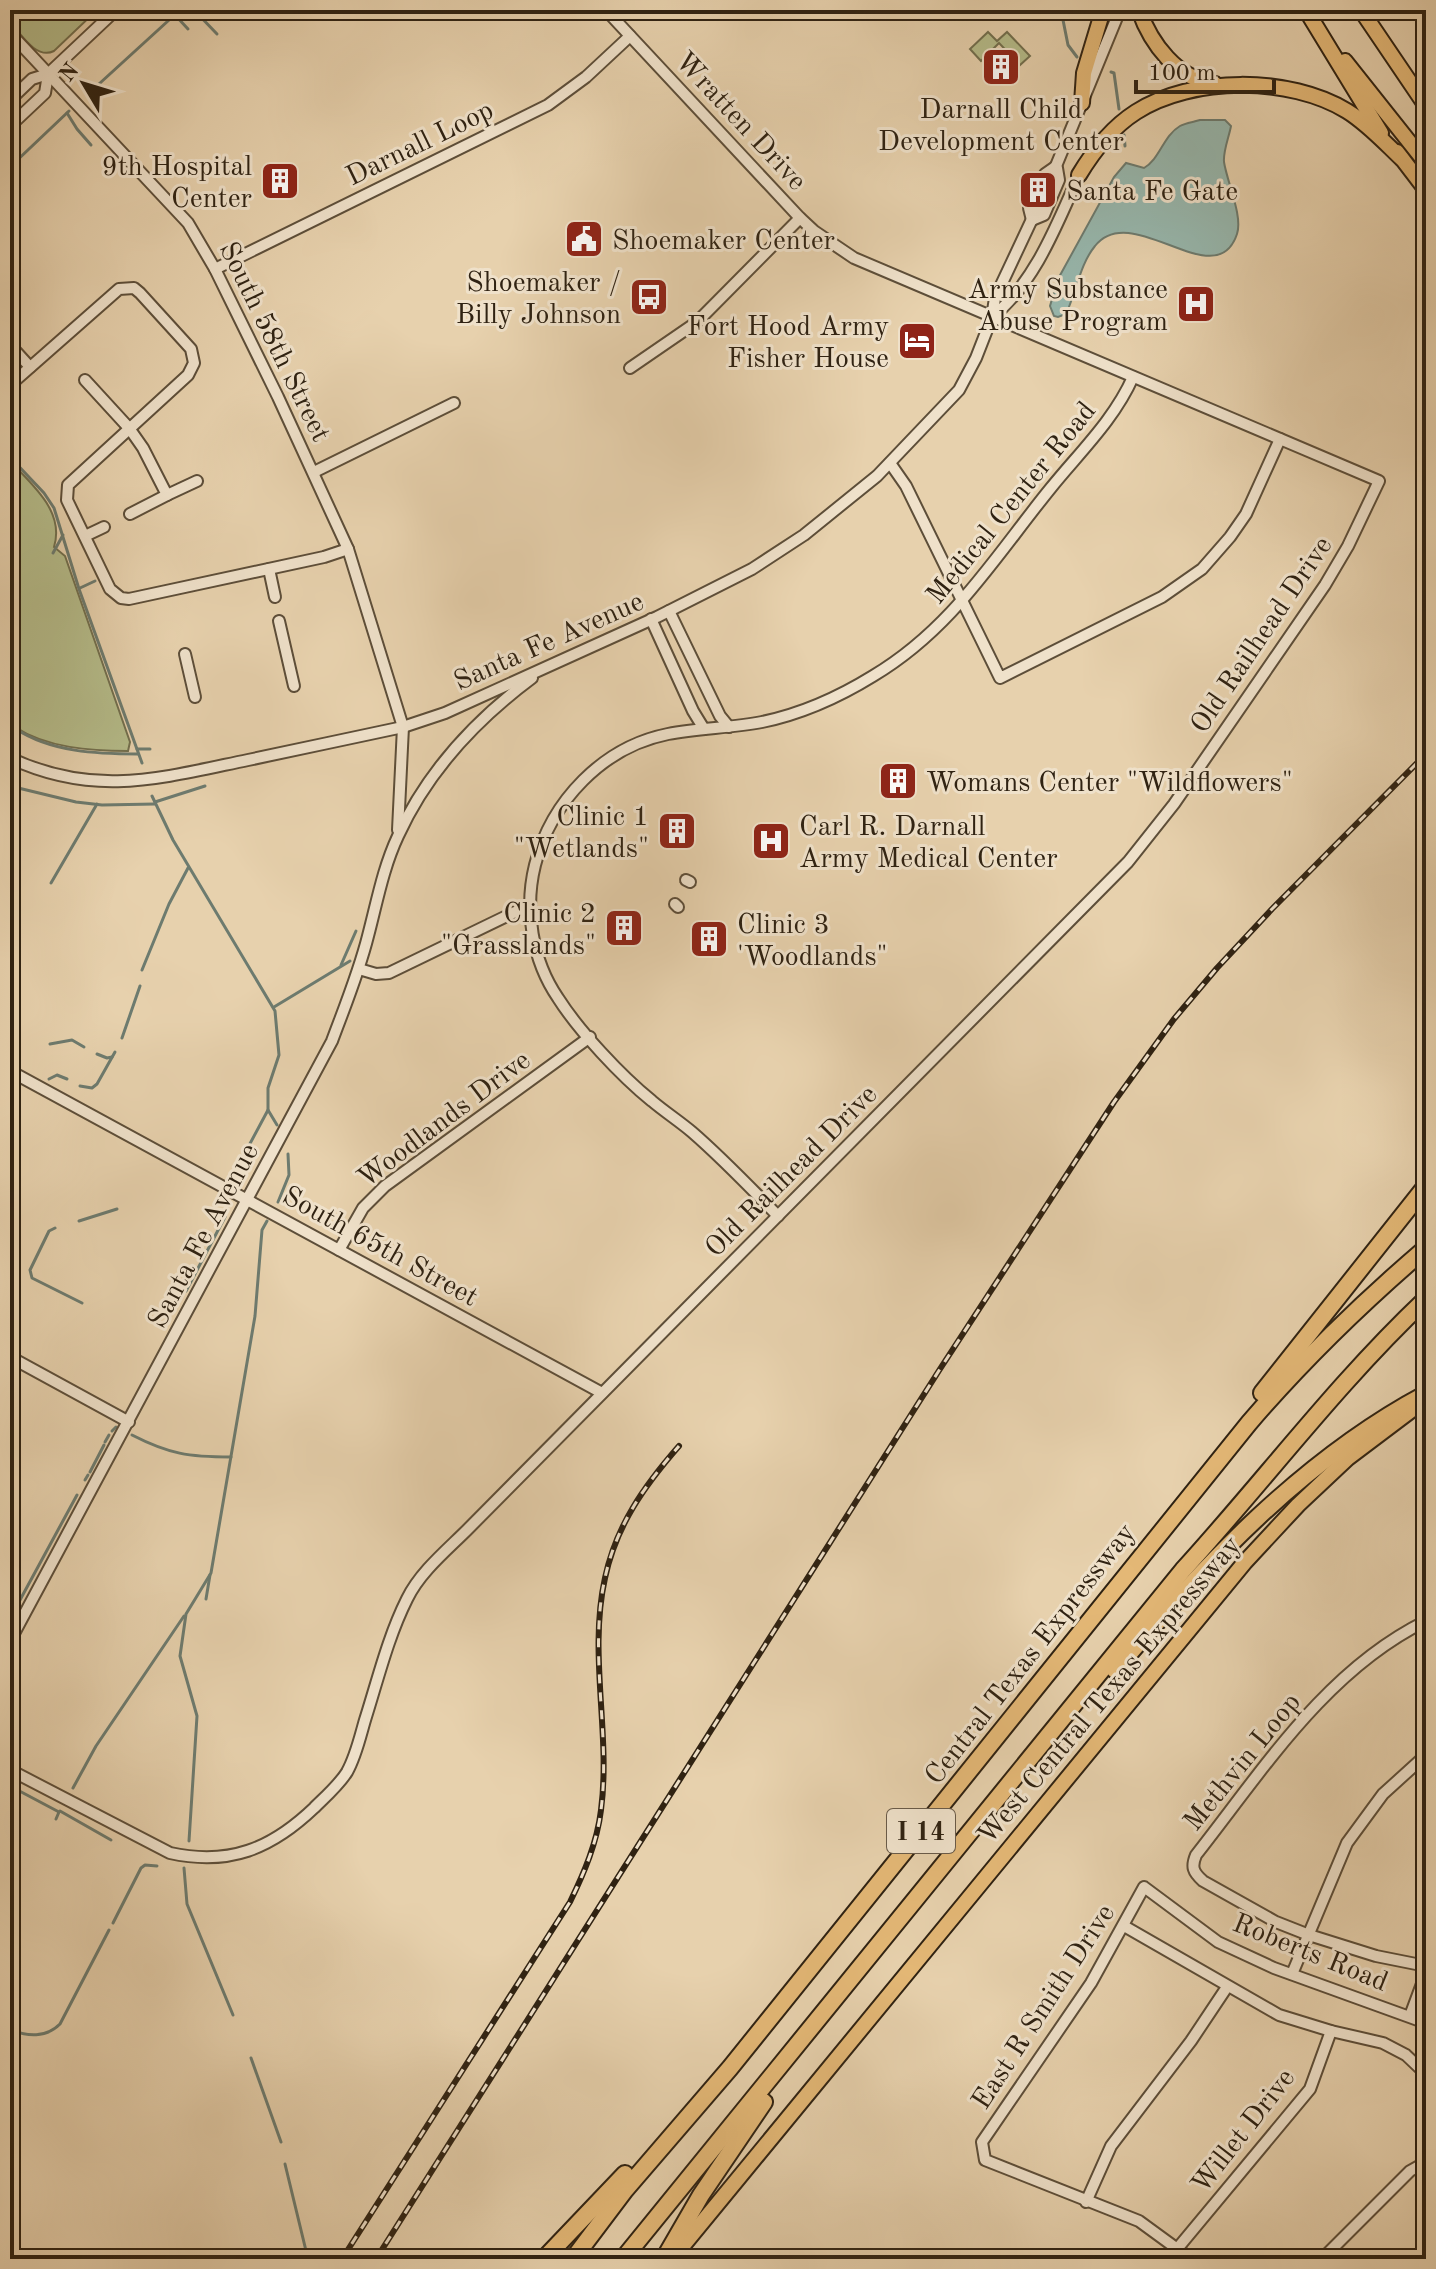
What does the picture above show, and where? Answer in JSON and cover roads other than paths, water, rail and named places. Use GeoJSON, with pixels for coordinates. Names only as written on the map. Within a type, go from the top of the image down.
{"type":"FeatureCollection","features":[{"type":"Feature","properties":{"kind":"highway"},"geometry":{"type":"LineString","coordinates":[[1158,1532],[1250,1408],[1426,1186]]}},
{"type":"Feature","properties":{"kind":"highway"},"geometry":{"type":"LineString","coordinates":[[1364,1263],[1426,1195]]}},
{"type":"Feature","properties":{"kind":"highway","name":"Central Texas Expressway"},"geometry":{"type":"LineString","coordinates":[[573,2259],[625,2190],[730,2068],[1113,1594],[1158,1532],[1275,1392],[1379,1288],[1426,1248]]}},
{"type":"Feature","properties":{"kind":"highway","name":"I 14"},"geometry":{"type":"LineString","coordinates":[[623,2259],[1183,1570],[1237,1511],[1315,1415],[1426,1299]]}},
{"type":"Feature","properties":{"kind":"highway"},"geometry":{"type":"LineString","coordinates":[[1056,1726],[1099,1689],[1182,1594],[1276,1501],[1327,1458],[1387,1416],[1426,1396]]}},
{"type":"Feature","properties":{"kind":"highway"},"geometry":{"type":"LineString","coordinates":[[664,2259],[701,2195],[753,2116],[835,2014],[861,1966]]}},
{"type":"Feature","properties":{"kind":"highway"},"geometry":{"type":"LineString","coordinates":[[544,2259],[692,2102],[730,2068]]}},
{"type":"Feature","properties":{"kind":"main road"},"geometry":{"type":"LineString","coordinates":[[1082,103],[1084,73],[1103,10]]}},
{"type":"Feature","properties":{"kind":"main road"},"geometry":{"type":"LineString","coordinates":[[1139,10],[1147,32],[1162,53],[1182,70],[1211,83],[1275,87],[1314,96],[1345,110],[1368,126],[1402,159]]}},
{"type":"Feature","properties":{"kind":"main road"},"geometry":{"type":"LineString","coordinates":[[1361,10],[1426,106]]}},
{"type":"Feature","properties":{"kind":"main road"},"geometry":{"type":"LineString","coordinates":[[1309,15],[1382,133],[1426,190]]}},
{"type":"Feature","properties":{"kind":"main road"},"geometry":{"type":"LineString","coordinates":[[1309,15],[1426,163]]}},
{"type":"Feature","properties":{"kind":"main road"},"geometry":{"type":"LineString","coordinates":[[1079,175],[1107,135],[1135,112],[1161,99],[1195,90],[1235,85]]}},
{"type":"Feature","properties":{"kind":"main road","name":"West Central Texas Expressway"},"geometry":{"type":"LineString","coordinates":[[672,2259],[1245,1562],[1298,1505],[1348,1458],[1426,1396]]}},
{"type":"Feature","properties":{"kind":"street"},"geometry":{"type":"LineString","coordinates":[[10,100],[32,79],[48,74],[116,10]]}},
{"type":"Feature","properties":{"kind":"street","name":"Wratten Drive"},"geometry":{"type":"LineString","coordinates":[[606,10],[800,218],[835,246],[866,264],[1379,481]]}},
{"type":"Feature","properties":{"kind":"street","name":"Santa Fe Avenue"},"geometry":{"type":"LineString","coordinates":[[10,758],[68,777],[129,783],[403,727],[445,713],[669,611],[752,569],[785,548],[845,504],[890,463],[959,390],[992,317],[995,298],[1056,166],[1120,10]]}},
{"type":"Feature","properties":{"kind":"street","name":"South 58th Street"},"geometry":{"type":"LineString","coordinates":[[10,33],[176,210],[199,239],[314,472],[348,549],[403,727],[398,836]]}},
{"type":"Feature","properties":{"kind":"street","name":"Darnall Loop"},"geometry":{"type":"LineString","coordinates":[[215,269],[548,105],[586,77],[630,36]]}},
{"type":"Feature","properties":{"kind":"street"},"geometry":{"type":"LineString","coordinates":[[10,126],[45,93],[48,74]]}},
{"type":"Feature","properties":{"kind":"street"},"geometry":{"type":"LineString","coordinates":[[992,317],[1010,303],[1046,246],[1079,175]]}},
{"type":"Feature","properties":{"kind":"street"},"geometry":{"type":"LineString","coordinates":[[630,368],[697,322],[800,218]]}},
{"type":"Feature","properties":{"kind":"street"},"geometry":{"type":"LineString","coordinates":[[10,385],[119,289],[134,288],[186,343],[194,356],[188,375],[68,485],[67,500],[110,589],[121,598],[129,599],[269,569],[348,549]]}},
{"type":"Feature","properties":{"kind":"street"},"geometry":{"type":"LineString","coordinates":[[10,345],[30,367]]}},
{"type":"Feature","properties":{"kind":"street","name":"Medical Center Road"},"geometry":{"type":"LineString","coordinates":[[778,1216],[709,1148],[639,1090],[565,1008],[550,985],[536,950],[530,907],[534,870],[546,833],[579,784],[613,756],[636,744],[669,734],[761,722],[790,714],[860,684],[921,642],[963,602],[1058,479],[1115,412],[1133,377]]}},
{"type":"Feature","properties":{"kind":"street"},"geometry":{"type":"LineString","coordinates":[[85,380],[129,428],[167,495]]}},
{"type":"Feature","properties":{"kind":"street"},"geometry":{"type":"LineString","coordinates":[[314,472],[454,403]]}},
{"type":"Feature","properties":{"kind":"street"},"geometry":{"type":"LineString","coordinates":[[890,463],[906,486],[1000,678],[1136,611],[1184,583],[1215,556],[1252,503],[1280,439]]}},
{"type":"Feature","properties":{"kind":"street"},"geometry":{"type":"LineString","coordinates":[[130,514],[197,481]]}},
{"type":"Feature","properties":{"kind":"street","name":"Old Railhead Drive"},"geometry":{"type":"LineString","coordinates":[[10,1770],[170,1853],[190,1857],[222,1857],[249,1852],[280,1837],[299,1822],[347,1772],[357,1750],[392,1630],[409,1594],[442,1556],[1145,842],[1325,585],[1379,481]]}},
{"type":"Feature","properties":{"kind":"street"},"geometry":{"type":"LineString","coordinates":[[85,536],[104,527]]}},
{"type":"Feature","properties":{"kind":"street"},"geometry":{"type":"LineString","coordinates":[[269,569],[275,597]]}},
{"type":"Feature","properties":{"kind":"street"},"geometry":{"type":"LineString","coordinates":[[669,611],[720,716],[729,727]]}},
{"type":"Feature","properties":{"kind":"street"},"geometry":{"type":"LineString","coordinates":[[651,619],[704,729]]}},
{"type":"Feature","properties":{"kind":"street"},"geometry":{"type":"LineString","coordinates":[[279,621],[294,686]]}},
{"type":"Feature","properties":{"kind":"street"},"geometry":{"type":"LineString","coordinates":[[185,654],[195,697]]}},
{"type":"Feature","properties":{"kind":"street"},"geometry":{"type":"LineString","coordinates":[[398,836],[430,782],[465,737],[502,701],[547,667]]}},
{"type":"Feature","properties":{"kind":"street","name":"Santa Fe Avenue"},"geometry":{"type":"LineString","coordinates":[[10,1641],[249,1201],[332,1041],[359,969],[382,881],[398,836]]}},
{"type":"Feature","properties":{"kind":"street"},"geometry":{"type":"LineString","coordinates":[[359,969],[376,974],[389,973],[530,907]]}},
{"type":"Feature","properties":{"kind":"street","name":"Woodlands Drive"},"geometry":{"type":"LineString","coordinates":[[339,1250],[357,1216],[376,1194],[590,1037]]}},
{"type":"Feature","properties":{"kind":"street","name":"South 65th Street"},"geometry":{"type":"LineString","coordinates":[[10,1071],[602,1393]]}},
{"type":"Feature","properties":{"kind":"street"},"geometry":{"type":"LineString","coordinates":[[10,1357],[129,1422]]}},
{"type":"Feature","properties":{"kind":"street","name":"Methvin Loop"},"geometry":{"type":"LineString","coordinates":[[1426,1621],[1401,1633],[1374,1652],[1325,1695],[1196,1855],[1192,1864],[1194,1874],[1203,1881],[1276,1922],[1376,1956],[1426,1966]]}},
{"type":"Feature","properties":{"kind":"street"},"geometry":{"type":"LineString","coordinates":[[1292,1974],[1347,1843],[1383,1794],[1426,1755]]}},
{"type":"Feature","properties":{"kind":"street","name":"East R Smith Drive"},"geometry":{"type":"LineString","coordinates":[[1144,1887],[1091,1983],[982,2142],[985,2160],[1139,2221],[1191,2259]]}},
{"type":"Feature","properties":{"kind":"street","name":"Roberts Road"},"geometry":{"type":"LineString","coordinates":[[1144,1887],[1218,1942],[1292,1974],[1410,2016],[1425,2018]]}},
{"type":"Feature","properties":{"kind":"street"},"geometry":{"type":"LineString","coordinates":[[1124,1926],[1279,2015],[1383,2043],[1406,2055],[1426,2074]]}},
{"type":"Feature","properties":{"kind":"street"},"geometry":{"type":"LineString","coordinates":[[1410,2016],[1426,1973]]}},
{"type":"Feature","properties":{"kind":"street"},"geometry":{"type":"LineString","coordinates":[[1086,2202],[1111,2146],[1191,2041],[1227,1987]]}},
{"type":"Feature","properties":{"kind":"street","name":"Willet Drive"},"geometry":{"type":"LineString","coordinates":[[1177,2249],[1310,2089],[1331,2031]]}},
{"type":"Feature","properties":{"kind":"street"},"geometry":{"type":"LineString","coordinates":[[1322,2259],[1410,2171],[1426,2162]]}},
{"type":"Feature","properties":{"kind":"street"},"geometry":{"type":"LineString","coordinates":[[1413,2259],[1426,2252]]}},
{"type":"Feature","properties":{"kind":"water"},"geometry":{"type":"Polygon","coordinates":[[[1200,120],[1225,120],[1231,126],[1224,162],[1238,227],[1226,251],[1211,256],[1130,233],[1111,235],[1090,253],[1066,314],[1054,316],[1050,306],[1058,279],[1114,177],[1126,163],[1144,168],[1174,130],[1200,120]]]}},
{"type":"Feature","properties":{"kind":"waterway"},"geometry":{"type":"LineString","coordinates":[[88,94],[180,10]]}},
{"type":"Feature","properties":{"kind":"waterway"},"geometry":{"type":"LineString","coordinates":[[194,10],[217,34]]}},
{"type":"Feature","properties":{"kind":"waterway"},"geometry":{"type":"LineString","coordinates":[[1061,10],[1068,45],[1077,57]]}},
{"type":"Feature","properties":{"kind":"waterway"},"geometry":{"type":"LineString","coordinates":[[175,15],[188,29]]}},
{"type":"Feature","properties":{"kind":"waterway"},"geometry":{"type":"LineString","coordinates":[[1111,72],[1114,73],[1119,109]]}},
{"type":"Feature","properties":{"kind":"waterway"},"geometry":{"type":"LineString","coordinates":[[10,167],[69,111]]}},
{"type":"Feature","properties":{"kind":"waterway"},"geometry":{"type":"LineString","coordinates":[[67,113],[91,145]]}},
{"type":"Feature","properties":{"kind":"waterway"},"geometry":{"type":"LineString","coordinates":[[1124,135],[1125,146]]}},
{"type":"Feature","properties":{"kind":"waterway"},"geometry":{"type":"LineString","coordinates":[[10,204],[12,212]]}},
{"type":"Feature","properties":{"kind":"waterway"},"geometry":{"type":"LineString","coordinates":[[10,457],[54,508],[79,589],[142,763]]}},
{"type":"Feature","properties":{"kind":"waterway"},"geometry":{"type":"LineString","coordinates":[[53,553],[63,535]]}},
{"type":"Feature","properties":{"kind":"waterway"},"geometry":{"type":"LineString","coordinates":[[80,588],[95,581]]}},
{"type":"Feature","properties":{"kind":"waterway"},"geometry":{"type":"LineString","coordinates":[[10,731],[16,729],[44,743],[75,750],[138,754]]}},
{"type":"Feature","properties":{"kind":"waterway"},"geometry":{"type":"LineString","coordinates":[[137,749],[150,749]]}},
{"type":"Feature","properties":{"kind":"waterway"},"geometry":{"type":"LineString","coordinates":[[10,786],[76,802],[155,804]]}},
{"type":"Feature","properties":{"kind":"waterway"},"geometry":{"type":"LineString","coordinates":[[155,802],[205,786]]}},
{"type":"Feature","properties":{"kind":"waterway"},"geometry":{"type":"LineString","coordinates":[[152,796],[173,840],[275,1011],[279,1055],[268,1088],[268,1110],[277,1125]]}},
{"type":"Feature","properties":{"kind":"waterway"},"geometry":{"type":"LineString","coordinates":[[51,883],[97,804]]}},
{"type":"Feature","properties":{"kind":"waterway"},"geometry":{"type":"LineString","coordinates":[[10,858],[17,913],[10,886]]}},
{"type":"Feature","properties":{"kind":"waterway"},"geometry":{"type":"LineString","coordinates":[[142,970],[169,904],[188,868]]}},
{"type":"Feature","properties":{"kind":"waterway"},"geometry":{"type":"LineString","coordinates":[[341,965],[356,931]]}},
{"type":"Feature","properties":{"kind":"waterway"},"geometry":{"type":"LineString","coordinates":[[274,1007],[350,961]]}},
{"type":"Feature","properties":{"kind":"waterway"},"geometry":{"type":"LineString","coordinates":[[122,1038],[140,986]]}},
{"type":"Feature","properties":{"kind":"waterway"},"geometry":{"type":"LineString","coordinates":[[50,1044],[72,1040],[84,1047]]}},
{"type":"Feature","properties":{"kind":"waterway"},"geometry":{"type":"LineString","coordinates":[[80,1086],[92,1088],[97,1084],[115,1052]]}},
{"type":"Feature","properties":{"kind":"waterway"},"geometry":{"type":"LineString","coordinates":[[97,1054],[112,1057]]}},
{"type":"Feature","properties":{"kind":"waterway"},"geometry":{"type":"LineString","coordinates":[[49,1079],[57,1075],[67,1079]]}},
{"type":"Feature","properties":{"kind":"waterway"},"geometry":{"type":"LineString","coordinates":[[230,1181],[268,1110]]}},
{"type":"Feature","properties":{"kind":"waterway"},"geometry":{"type":"LineString","coordinates":[[278,1202],[289,1175],[288,1154]]}},
{"type":"Feature","properties":{"kind":"waterway"},"geometry":{"type":"LineString","coordinates":[[186,1291],[225,1217],[227,1206],[222,1195]]}},
{"type":"Feature","properties":{"kind":"waterway"},"geometry":{"type":"LineString","coordinates":[[79,1221],[117,1209]]}},
{"type":"Feature","properties":{"kind":"waterway"},"geometry":{"type":"LineString","coordinates":[[189,1841],[197,1716],[180,1656],[186,1614],[211,1573],[255,1316],[262,1230],[267,1221]]}},
{"type":"Feature","properties":{"kind":"waterway"},"geometry":{"type":"LineString","coordinates":[[55,1228],[49,1231],[30,1270],[32,1278],[82,1303]]}},
{"type":"Feature","properties":{"kind":"waterway"},"geometry":{"type":"LineString","coordinates":[[112,1431],[116,1427]]}},
{"type":"Feature","properties":{"kind":"waterway"},"geometry":{"type":"LineString","coordinates":[[105,1442],[109,1435]]}},
{"type":"Feature","properties":{"kind":"waterway"},"geometry":{"type":"LineString","coordinates":[[132,1435],[180,1453],[231,1457]]}},
{"type":"Feature","properties":{"kind":"waterway"},"geometry":{"type":"LineString","coordinates":[[90,1472],[104,1445]]}},
{"type":"Feature","properties":{"kind":"waterway"},"geometry":{"type":"LineString","coordinates":[[85,1480],[88,1475]]}},
{"type":"Feature","properties":{"kind":"waterway"},"geometry":{"type":"LineString","coordinates":[[20,1600],[77,1495]]}},
{"type":"Feature","properties":{"kind":"waterway"},"geometry":{"type":"LineString","coordinates":[[206,1599],[210,1575]]}},
{"type":"Feature","properties":{"kind":"waterway"},"geometry":{"type":"LineString","coordinates":[[10,1618],[14,1610]]}},
{"type":"Feature","properties":{"kind":"waterway"},"geometry":{"type":"LineString","coordinates":[[73,1788],[96,1746],[184,1616]]}},
{"type":"Feature","properties":{"kind":"waterway"},"geometry":{"type":"LineString","coordinates":[[10,1786],[59,1812],[56,1819]]}},
{"type":"Feature","properties":{"kind":"waterway"},"geometry":{"type":"LineString","coordinates":[[60,1811],[111,1840]]}},
{"type":"Feature","properties":{"kind":"waterway"},"geometry":{"type":"LineString","coordinates":[[113,1923],[141,1868],[145,1865],[157,1866]]}},
{"type":"Feature","properties":{"kind":"waterway"},"geometry":{"type":"LineString","coordinates":[[184,1868],[187,1904],[233,2015]]}},
{"type":"Feature","properties":{"kind":"waterway"},"geometry":{"type":"LineString","coordinates":[[10,2029],[36,2035],[55,2029],[109,1930]]}},
{"type":"Feature","properties":{"kind":"waterway"},"geometry":{"type":"LineString","coordinates":[[251,2058],[281,2142]]}},
{"type":"Feature","properties":{"kind":"waterway"},"geometry":{"type":"LineString","coordinates":[[285,2164],[308,2259]]}},
{"type":"Feature","properties":{"kind":"railway"},"geometry":{"type":"LineString","coordinates":[[376,2259],[940,1369],[1114,1102],[1174,1019],[1217,968],[1426,754]]}},
{"type":"Feature","properties":{"kind":"railway"},"geometry":{"type":"LineString","coordinates":[[342,2259],[570,1902],[585,1869],[599,1822],[603,1781],[599,1636],[605,1578],[624,1524],[654,1476],[679,1446]]}},
{"type":"Feature","properties":{"kind":"place","name":"Darnall Child Development Center"},"geometry":{"type":"Point","coordinates":[1001,67]}},
{"type":"Feature","properties":{"kind":"place","name":"9th Hospital Center"},"geometry":{"type":"Point","coordinates":[280,181]}},
{"type":"Feature","properties":{"kind":"place","name":"Santa Fe Gate"},"geometry":{"type":"Point","coordinates":[1038,190]}},
{"type":"Feature","properties":{"kind":"place","name":"Shoemaker Center"},"geometry":{"type":"Point","coordinates":[584,239]}},
{"type":"Feature","properties":{"kind":"place","name":"Shoemaker / Billy Johnson"},"geometry":{"type":"Point","coordinates":[649,297]}},
{"type":"Feature","properties":{"kind":"place","name":"Army Substance Abuse Program"},"geometry":{"type":"Point","coordinates":[1196,304]}},
{"type":"Feature","properties":{"kind":"place","name":"Fort Hood Army Fisher House"},"geometry":{"type":"Point","coordinates":[917,341]}},
{"type":"Feature","properties":{"kind":"place","name":"Womans Center \"Wildflowers\""},"geometry":{"type":"Point","coordinates":[898,781]}},
{"type":"Feature","properties":{"kind":"place","name":"Clinic 1 \"Wetlands\""},"geometry":{"type":"Point","coordinates":[677,831]}},
{"type":"Feature","properties":{"kind":"place","name":"Carl R. Darnall Army Medical Center"},"geometry":{"type":"Point","coordinates":[771,841]}},
{"type":"Feature","properties":{"kind":"place","name":"Clinic 2 \"Grasslands\""},"geometry":{"type":"Point","coordinates":[624,928]}},
{"type":"Feature","properties":{"kind":"place","name":"Clinic 3 'Woodlands\""},"geometry":{"type":"Point","coordinates":[709,939]}}]}
